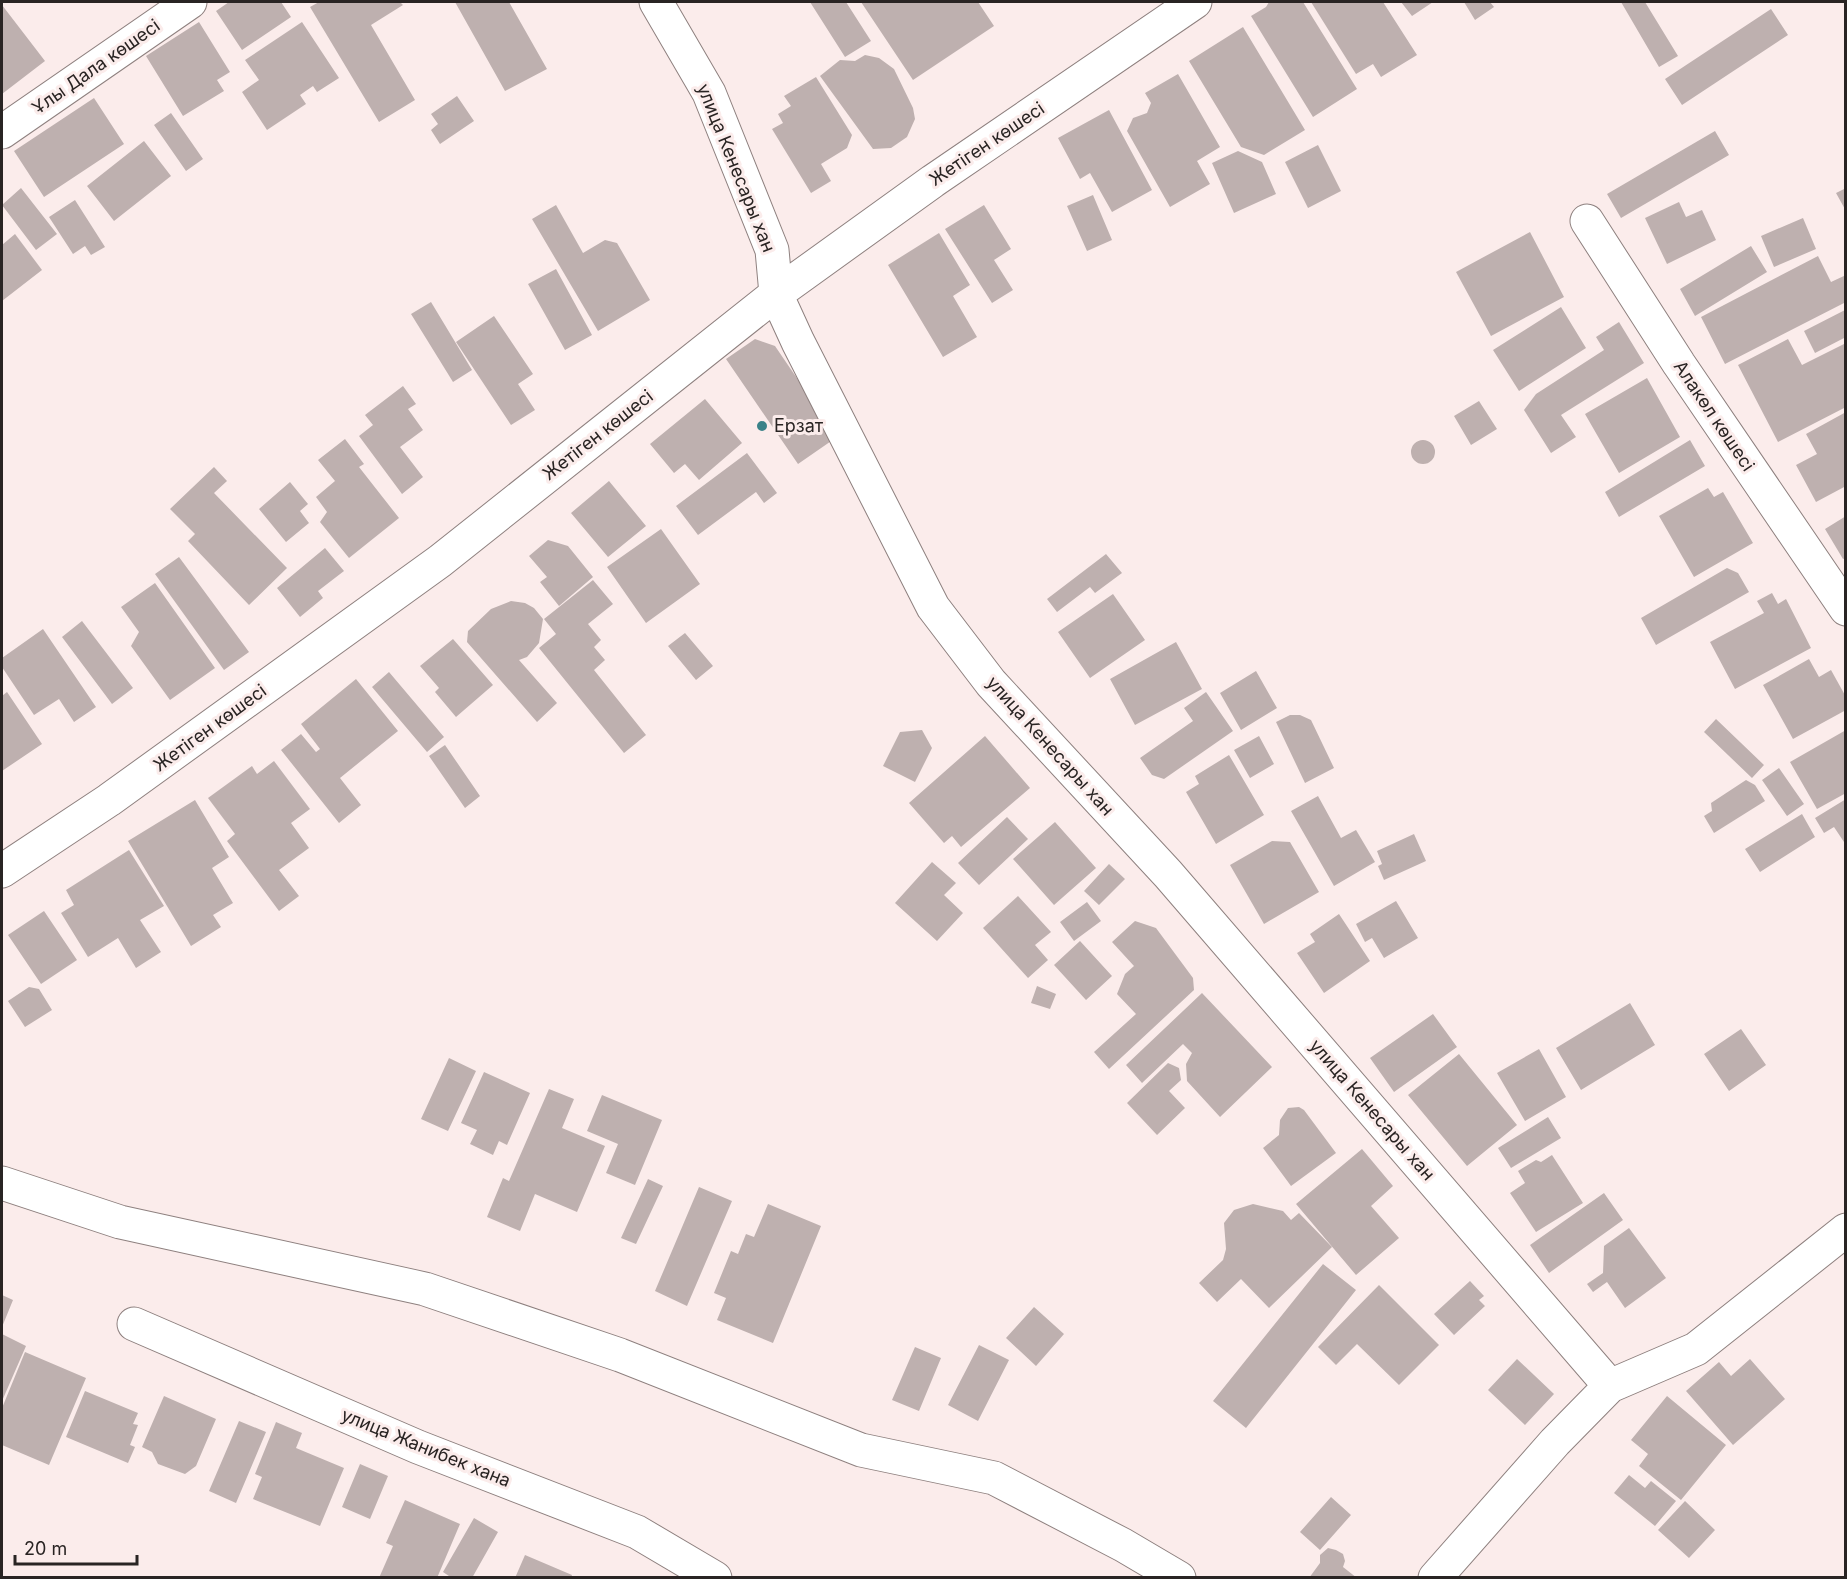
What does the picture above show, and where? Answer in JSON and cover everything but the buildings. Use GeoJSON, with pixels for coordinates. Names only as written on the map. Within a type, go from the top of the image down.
{"type":"FeatureCollection","features":[{"type":"Feature","properties":{"kind":"street","name":"Ұлы Дала көшесі"},"geometry":{"type":"LineString","coordinates":[[2,132],[190,2]]}},
{"type":"Feature","properties":{"kind":"street","name":"улица Кенесары хан"},"geometry":{"type":"LineString","coordinates":[[656,2],[709,93],[772,250],[776,294],[798,342],[933,607],[991,683],[1168,874],[1610,1386]]}},
{"type":"Feature","properties":{"kind":"street","name":"Жетіген көшесі"},"geometry":{"type":"LineString","coordinates":[[2,871],[109,800],[440,561],[776,294],[933,181],[1195,2]]}},
{"type":"Feature","properties":{"kind":"street","name":"Алакөл көшесі"},"geometry":{"type":"LineString","coordinates":[[1587,220],[1679,364],[1845,609]]}},
{"type":"Feature","properties":{"kind":"street"},"geometry":{"type":"LineString","coordinates":[[2,1183],[120,1222],[425,1289],[620,1355],[861,1450],[994,1478],[1123,1545],[1179,1578]]}},
{"type":"Feature","properties":{"kind":"street"},"geometry":{"type":"LineString","coordinates":[[1435,1578],[1555,1442],[1610,1386],[1696,1349],[1845,1230]]}},
{"type":"Feature","properties":{"kind":"street","name":"улица Жанибек хана"},"geometry":{"type":"LineString","coordinates":[[134,1324],[418,1447],[637,1532],[715,1578]]}},
{"type":"Feature","properties":{"kind":"place","name":"Ерзат"},"geometry":{"type":"Point","coordinates":[762,426]}}]}
